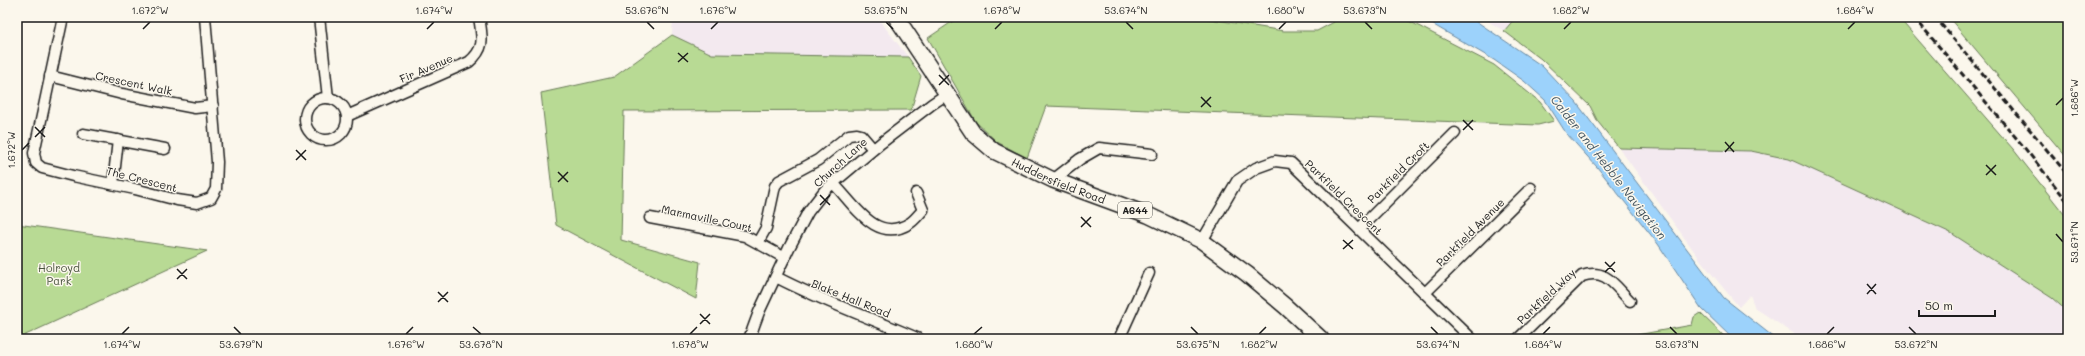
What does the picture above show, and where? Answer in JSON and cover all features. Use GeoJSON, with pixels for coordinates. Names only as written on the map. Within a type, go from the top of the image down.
{"type":"FeatureCollection","features":[{"type":"Feature","properties":{"kind":"highway","name":"Huddersfield Road"},"geometry":{"type":"LineString","coordinates":[[896,17],[973,133],[994,151],[1053,180],[1148,215],[1202,241],[1247,274],[1321,339]]}},
{"type":"Feature","properties":{"kind":"street","name":"The Crescent"},"geometry":{"type":"LineString","coordinates":[[63,17],[34,153],[36,163],[42,168],[50,170],[176,200],[197,203],[211,198],[216,189],[217,162],[205,17]]}},
{"type":"Feature","properties":{"kind":"street"},"geometry":{"type":"LineString","coordinates":[[319,17],[328,98]]}},
{"type":"Feature","properties":{"kind":"street","name":"Fir Avenue"},"geometry":{"type":"LineString","coordinates":[[347,116],[469,62],[478,55],[482,43],[479,17]]}},
{"type":"Feature","properties":{"kind":"street","name":"Crescent Walk"},"geometry":{"type":"LineString","coordinates":[[50,76],[122,94],[194,108],[213,106]]}},
{"type":"Feature","properties":{"kind":"street","name":"Church Lane"},"geometry":{"type":"LineString","coordinates":[[749,339],[759,312],[808,212],[825,190],[873,149],[947,94]]}},
{"type":"Feature","properties":{"kind":"street"},"geometry":{"type":"LineString","coordinates":[[328,98],[340,104],[347,116],[345,128],[336,138],[324,140],[312,135],[305,124],[306,111],[315,101],[328,98]]}},
{"type":"Feature","properties":{"kind":"street","name":"Parkfield Croft"},"geometry":{"type":"LineString","coordinates":[[1359,229],[1455,133]]}},
{"type":"Feature","properties":{"kind":"street"},"geometry":{"type":"LineString","coordinates":[[83,134],[165,149]]}},
{"type":"Feature","properties":{"kind":"street","name":"Marmaville Court"},"geometry":{"type":"LineString","coordinates":[[758,242],[766,228],[775,186],[779,182],[818,160],[853,134],[861,135],[873,149]]}},
{"type":"Feature","properties":{"kind":"street"},"geometry":{"type":"LineString","coordinates":[[113,184],[118,140]]}},
{"type":"Feature","properties":{"kind":"street"},"geometry":{"type":"LineString","coordinates":[[1053,180],[1080,159],[1099,148],[1152,154]]}},
{"type":"Feature","properties":{"kind":"street","name":"Parkfield Crescent"},"geometry":{"type":"LineString","coordinates":[[1202,241],[1237,181],[1256,168],[1275,161],[1291,163],[1472,339]]}},
{"type":"Feature","properties":{"kind":"street"},"geometry":{"type":"LineString","coordinates":[[833,183],[872,225],[889,230],[910,223],[923,210],[916,193]]}},
{"type":"Feature","properties":{"kind":"street","name":"Parkfield Avenue"},"geometry":{"type":"LineString","coordinates":[[1425,293],[1531,188]]}},
{"type":"Feature","properties":{"kind":"street","name":"Marmaville Court"},"geometry":{"type":"LineString","coordinates":[[650,218],[746,236],[785,258]]}},
{"type":"Feature","properties":{"kind":"street"},"geometry":{"type":"LineString","coordinates":[[1120,339],[1149,273]]}},
{"type":"Feature","properties":{"kind":"street","name":"Parkfield Way"},"geometry":{"type":"LineString","coordinates":[[1518,339],[1582,276],[1592,273],[1604,275],[1630,301]]}},
{"type":"Feature","properties":{"kind":"street","name":"Blake Hall Road"},"geometry":{"type":"LineString","coordinates":[[776,277],[814,296],[869,317],[919,339]]}},
{"type":"Feature","properties":{"kind":"shaded area"},"geometry":{"type":"Polygon","coordinates":[[[673,17],[877,17],[908,57],[712,54],[672,35],[673,17]]]}},
{"type":"Feature","properties":{"kind":"shaded area"},"geometry":{"type":"Polygon","coordinates":[[[1481,17],[1516,17],[1504,31],[1481,17]]]}},
{"type":"Feature","properties":{"kind":"shaded area"},"geometry":{"type":"Polygon","coordinates":[[[1619,148],[1751,151],[1789,159],[1951,233],[2052,298],[2068,312],[2068,339],[1802,339],[1755,308],[1750,295],[1739,307],[1702,262],[1619,148]]]}},
{"type":"Feature","properties":{"kind":"green space"},"geometry":{"type":"Polygon","coordinates":[[[959,17],[1198,17],[1284,31],[1317,31],[1334,22],[1339,17],[1401,17],[1494,65],[1540,102],[1554,121],[1538,125],[1046,106],[1027,158],[997,142],[976,122],[928,38],[959,17]]]}},
{"type":"Feature","properties":{"kind":"green space"},"geometry":{"type":"Polygon","coordinates":[[[1516,17],[1898,17],[2013,149],[2068,219],[2068,312],[2052,298],[1951,233],[1789,159],[1751,151],[1619,148],[1598,122],[1590,106],[1541,59],[1504,31],[1516,17]]]}},
{"type":"Feature","properties":{"kind":"green space"},"geometry":{"type":"Polygon","coordinates":[[[1948,17],[2068,17],[2068,159],[1950,19],[1948,17]]]}},
{"type":"Feature","properties":{"kind":"green space"},"geometry":{"type":"Polygon","coordinates":[[[672,35],[712,54],[908,57],[921,76],[911,110],[624,111],[621,240],[700,262],[696,299],[556,225],[541,93],[614,77],[672,35]]]}},
{"type":"Feature","properties":{"kind":"green space","name":"Holroyd Park"},"geometry":{"type":"Polygon","coordinates":[[[17,224],[207,251],[17,339],[17,224]]]}},
{"type":"Feature","properties":{"kind":"green space"},"geometry":{"type":"Polygon","coordinates":[[[1700,313],[1727,339],[1607,339],[1612,334],[1620,338],[1692,325],[1694,317],[1700,313]]]}},
{"type":"Feature","properties":{"kind":"water","name":"Calder and Hebble Navigation"},"geometry":{"type":"Polygon","coordinates":[[[1420,17],[1470,17],[1542,66],[1576,102],[1724,298],[1776,339],[1733,339],[1701,308],[1658,244],[1597,167],[1566,133],[1545,100],[1524,81],[1494,60],[1420,17]]]}},
{"type":"Feature","properties":{"kind":"railway"},"geometry":{"type":"LineString","coordinates":[[1914,17],[2023,146],[2068,202]]}},
{"type":"Feature","properties":{"kind":"railway"},"geometry":{"type":"LineString","coordinates":[[1935,17],[2068,175]]}}]}
